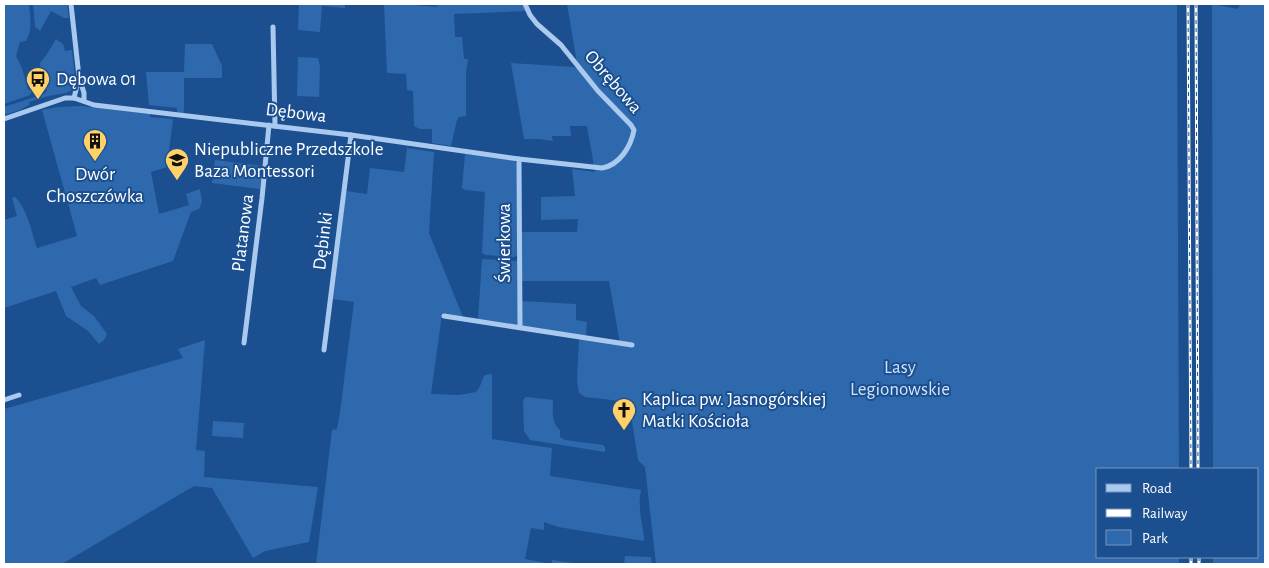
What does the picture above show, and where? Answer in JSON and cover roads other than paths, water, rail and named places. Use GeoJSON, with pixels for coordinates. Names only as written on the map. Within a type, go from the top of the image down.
{"type":"FeatureCollection","features":[{"type":"Feature","properties":{"kind":"street"},"geometry":{"type":"LineString","coordinates":[[71,4],[84,101]]}},
{"type":"Feature","properties":{"kind":"street","name":"Obrębowa"},"geometry":{"type":"LineString","coordinates":[[525,4],[537,24],[561,45],[634,130],[633,136],[623,155],[615,162],[608,167],[588,167]]}},
{"type":"Feature","properties":{"kind":"street","name":"Platanowa"},"geometry":{"type":"LineString","coordinates":[[244,343],[272,126],[273,27]]}},
{"type":"Feature","properties":{"kind":"street"},"geometry":{"type":"LineString","coordinates":[[74,98],[80,77]]}},
{"type":"Feature","properties":{"kind":"street","name":"Dębowa"},"geometry":{"type":"LineString","coordinates":[[4,119],[58,100],[74,98],[94,105],[351,135],[588,167]]}},
{"type":"Feature","properties":{"kind":"street","name":"Dębinki"},"geometry":{"type":"LineString","coordinates":[[324,350],[351,135]]}},
{"type":"Feature","properties":{"kind":"street","name":"Świerkowa"},"geometry":{"type":"LineString","coordinates":[[519,159],[520,327]]}},
{"type":"Feature","properties":{"kind":"street"},"geometry":{"type":"LineString","coordinates":[[444,316],[632,345]]}},
{"type":"Feature","properties":{"kind":"street"},"geometry":{"type":"LineString","coordinates":[[4,400],[20,395]]}},
{"type":"Feature","properties":{"kind":"railway"},"geometry":{"type":"LineString","coordinates":[[1188,4],[1191,468]]}},
{"type":"Feature","properties":{"kind":"railway"},"geometry":{"type":"LineString","coordinates":[[1196,4],[1198,468]]}},
{"type":"Feature","properties":{"kind":"railway"},"geometry":{"type":"LineString","coordinates":[[1191,558],[1191,564]]}},
{"type":"Feature","properties":{"kind":"railway"},"geometry":{"type":"LineString","coordinates":[[1199,558],[1199,564]]}},
{"type":"Feature","properties":{"kind":"place","name":"Dębowa 01"},"geometry":{"type":"Point","coordinates":[38,100]}},
{"type":"Feature","properties":{"kind":"place","name":"Dwór Choszczówka"},"geometry":{"type":"Point","coordinates":[95,162]}},
{"type":"Feature","properties":{"kind":"place","name":"Niepubliczne Przedszkole Baza Montessori"},"geometry":{"type":"Point","coordinates":[177,181]}},
{"type":"Feature","properties":{"kind":"place","name":"Kaplica pw. Jasnogórskiej Matki Kościoła"},"geometry":{"type":"Point","coordinates":[624,431]}},
{"type":"Feature","properties":{"kind":"park label","name":"Lasy Legionowskie"},"geometry":{"type":"Point","coordinates":[900,378]}}]}
